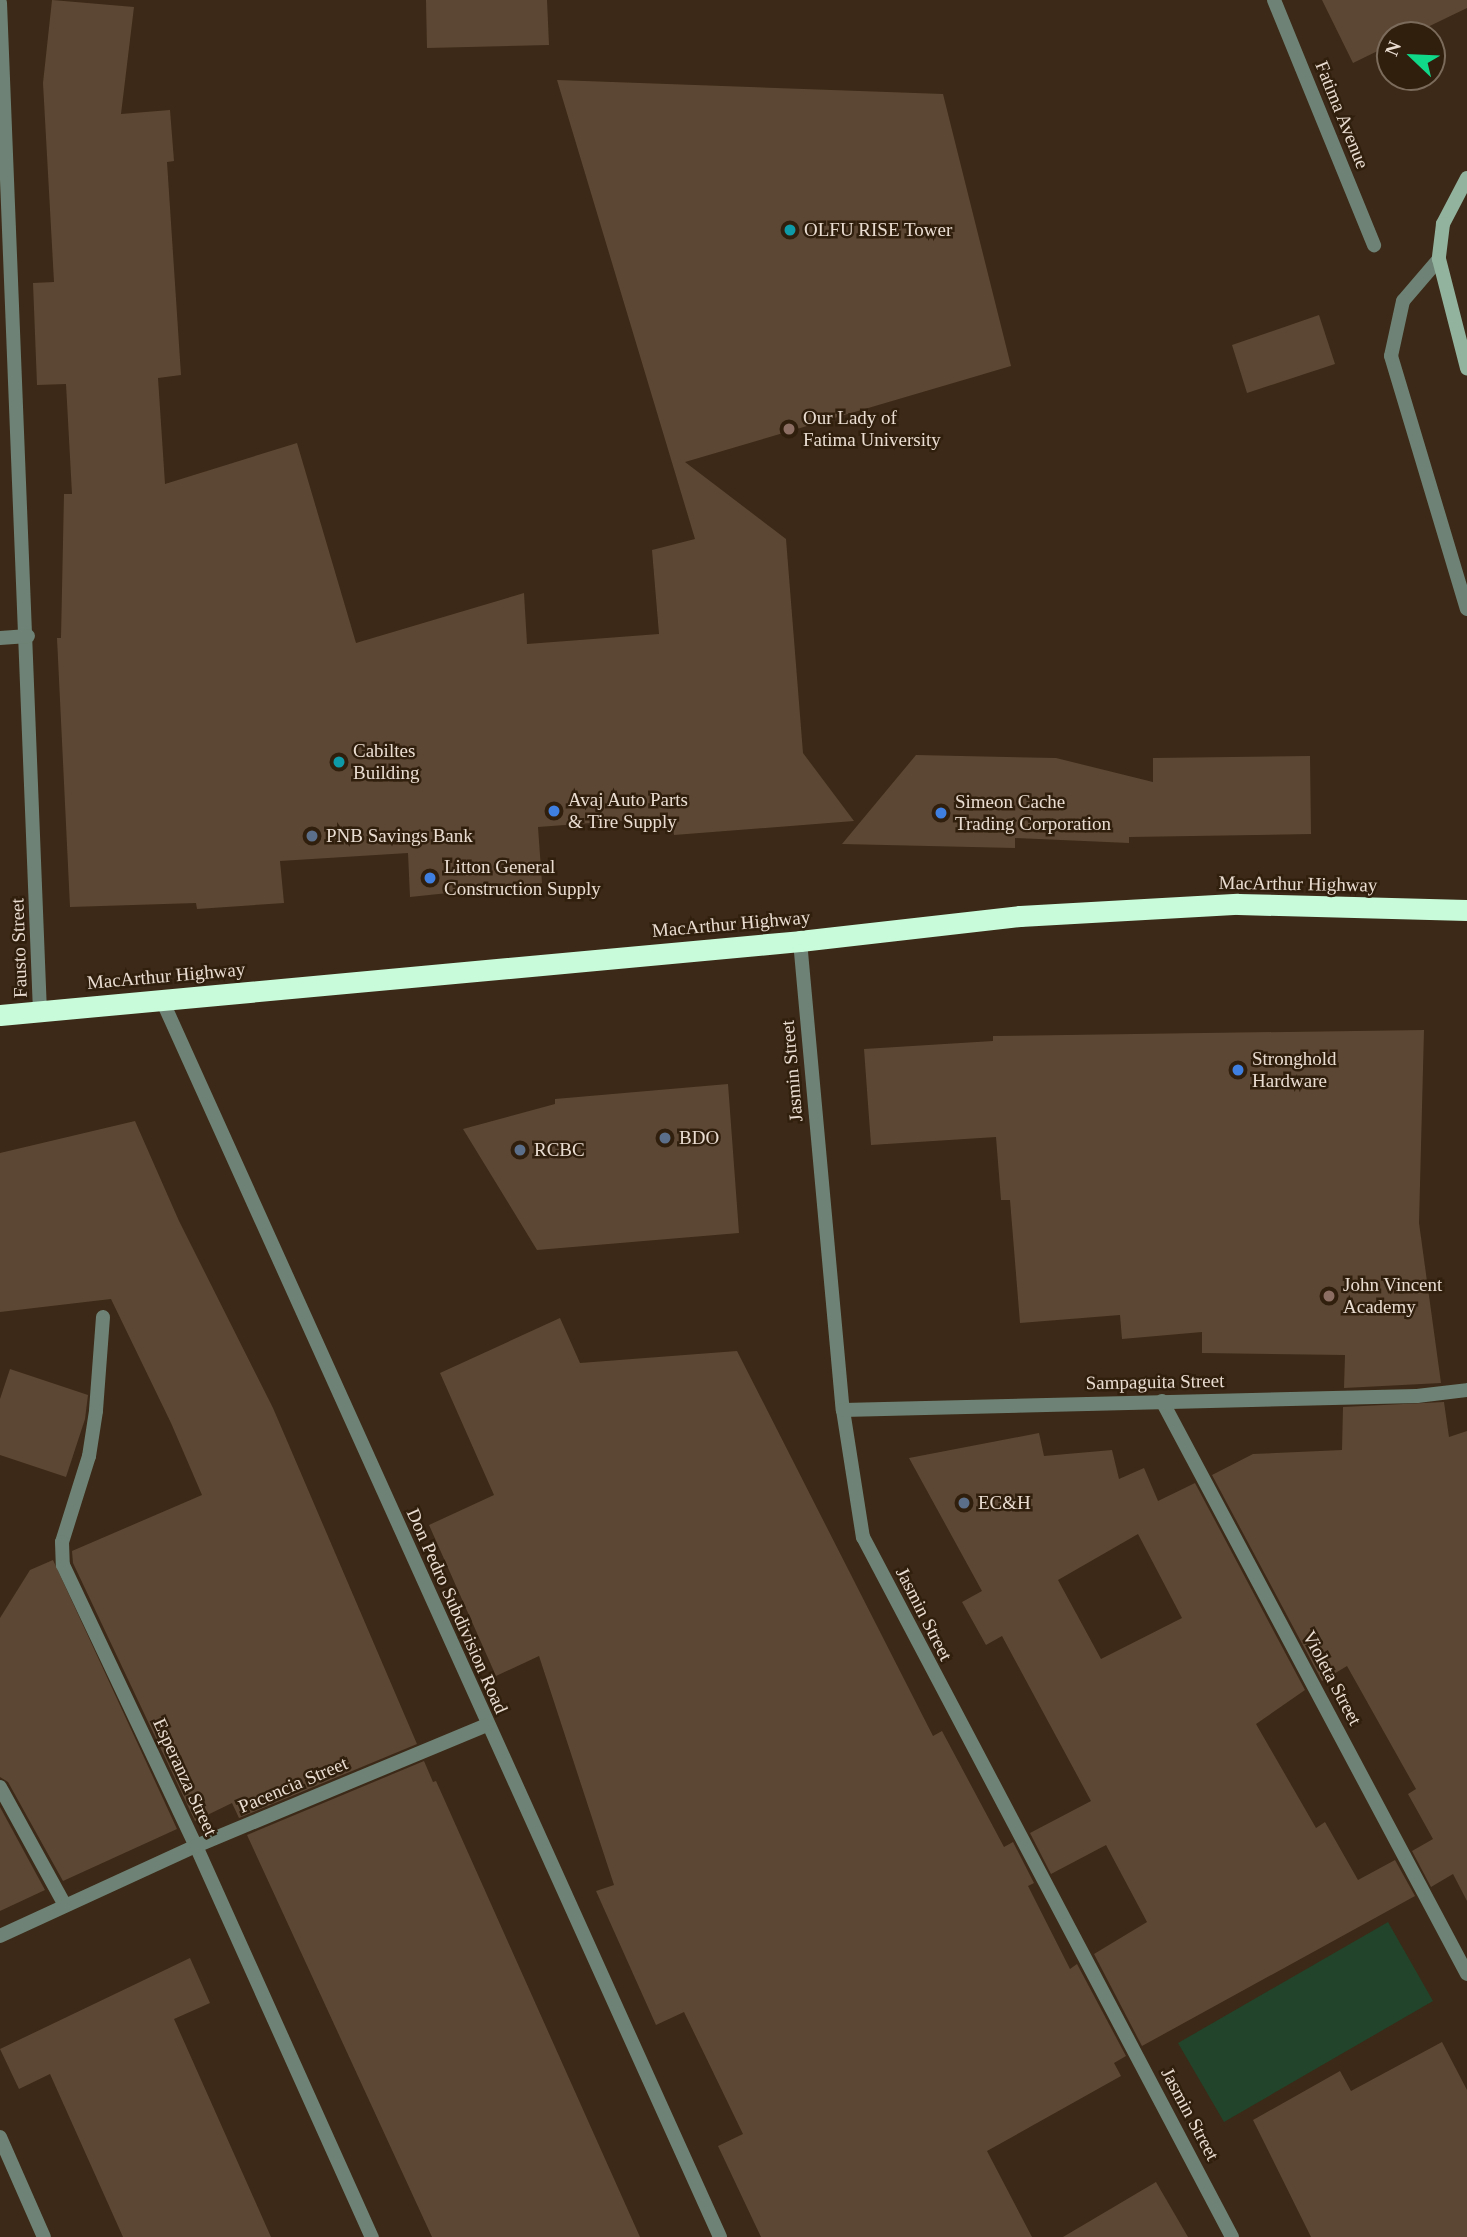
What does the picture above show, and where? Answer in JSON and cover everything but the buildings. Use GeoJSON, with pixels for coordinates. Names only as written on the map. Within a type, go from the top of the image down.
{"type":"FeatureCollection","features":[{"type":"Feature","properties":{"kind":"highway","name":"MacArthur Highway"},"geometry":{"type":"LineString","coordinates":[[0,1015],[800,941],[1020,916],[1238,904],[1467,910]]}},
{"type":"Feature","properties":{"kind":"street","name":"Fatima Avenue"},"geometry":{"type":"LineString","coordinates":[[1274,0],[1374,245]]}},
{"type":"Feature","properties":{"kind":"street","name":"Fausto Street"},"geometry":{"type":"LineString","coordinates":[[0,3],[3,119],[28,636],[40,1011]]}},
{"type":"Feature","properties":{"kind":"street"},"geometry":{"type":"LineString","coordinates":[[1467,178],[1443,224],[1439,259],[1467,368]]}},
{"type":"Feature","properties":{"kind":"street"},"geometry":{"type":"LineString","coordinates":[[1439,259],[1403,301],[1391,356],[1467,608]]}},
{"type":"Feature","properties":{"kind":"street"},"geometry":{"type":"LineString","coordinates":[[0,638],[28,636]]}},
{"type":"Feature","properties":{"kind":"street","name":"Jasmin Street"},"geometry":{"type":"LineString","coordinates":[[800,941],[843,1410],[863,1536],[1232,2237]]}},
{"type":"Feature","properties":{"kind":"street","name":"Don Pedro Subdivision Road"},"geometry":{"type":"LineString","coordinates":[[162,1000],[720,2237]]}},
{"type":"Feature","properties":{"kind":"street","name":"Esperanza Street"},"geometry":{"type":"LineString","coordinates":[[103,1317],[96,1411],[89,1456],[61,1542],[63,1565],[196,1846],[372,2237]]}},
{"type":"Feature","properties":{"kind":"street","name":"Sampaguita Street"},"geometry":{"type":"LineString","coordinates":[[843,1410],[1417,1396],[1467,1391]]}},
{"type":"Feature","properties":{"kind":"street","name":"Violeta Street"},"geometry":{"type":"LineString","coordinates":[[1162,1401],[1467,1974]]}},
{"type":"Feature","properties":{"kind":"street","name":"Pacencia Street"},"geometry":{"type":"LineString","coordinates":[[0,1936],[196,1846],[487,1725]]}},
{"type":"Feature","properties":{"kind":"street"},"geometry":{"type":"LineString","coordinates":[[0,1787],[65,1905]]}},
{"type":"Feature","properties":{"kind":"street"},"geometry":{"type":"LineString","coordinates":[[0,2137],[44,2237]]}},
{"type":"Feature","properties":{"kind":"green space"},"geometry":{"type":"Polygon","coordinates":[[[1388,1922],[1433,2001],[1224,2122],[1178,2043],[1388,1922]]]}},
{"type":"Feature","properties":{"kind":"place","name":"OLFU RISE Tower"},"geometry":{"type":"Point","coordinates":[790,230]}},
{"type":"Feature","properties":{"kind":"place","name":"Our Lady of Fatima University"},"geometry":{"type":"Point","coordinates":[789,429]}},
{"type":"Feature","properties":{"kind":"place","name":"Cabiltes Building"},"geometry":{"type":"Point","coordinates":[339,762]}},
{"type":"Feature","properties":{"kind":"place","name":"Avaj Auto Parts & Tire Supply"},"geometry":{"type":"Point","coordinates":[554,811]}},
{"type":"Feature","properties":{"kind":"place","name":"Simeon Cache Trading Corporation"},"geometry":{"type":"Point","coordinates":[941,813]}},
{"type":"Feature","properties":{"kind":"place","name":"PNB Savings Bank"},"geometry":{"type":"Point","coordinates":[312,836]}},
{"type":"Feature","properties":{"kind":"place","name":"Litton General Construction Supply"},"geometry":{"type":"Point","coordinates":[430,878]}},
{"type":"Feature","properties":{"kind":"place","name":"Stronghold Hardware"},"geometry":{"type":"Point","coordinates":[1238,1070]}},
{"type":"Feature","properties":{"kind":"place","name":"BDO"},"geometry":{"type":"Point","coordinates":[665,1138]}},
{"type":"Feature","properties":{"kind":"place","name":"RCBC"},"geometry":{"type":"Point","coordinates":[520,1150]}},
{"type":"Feature","properties":{"kind":"place","name":"John Vincent Academy"},"geometry":{"type":"Point","coordinates":[1329,1296]}},
{"type":"Feature","properties":{"kind":"place","name":"EC&H"},"geometry":{"type":"Point","coordinates":[964,1503]}}]}
